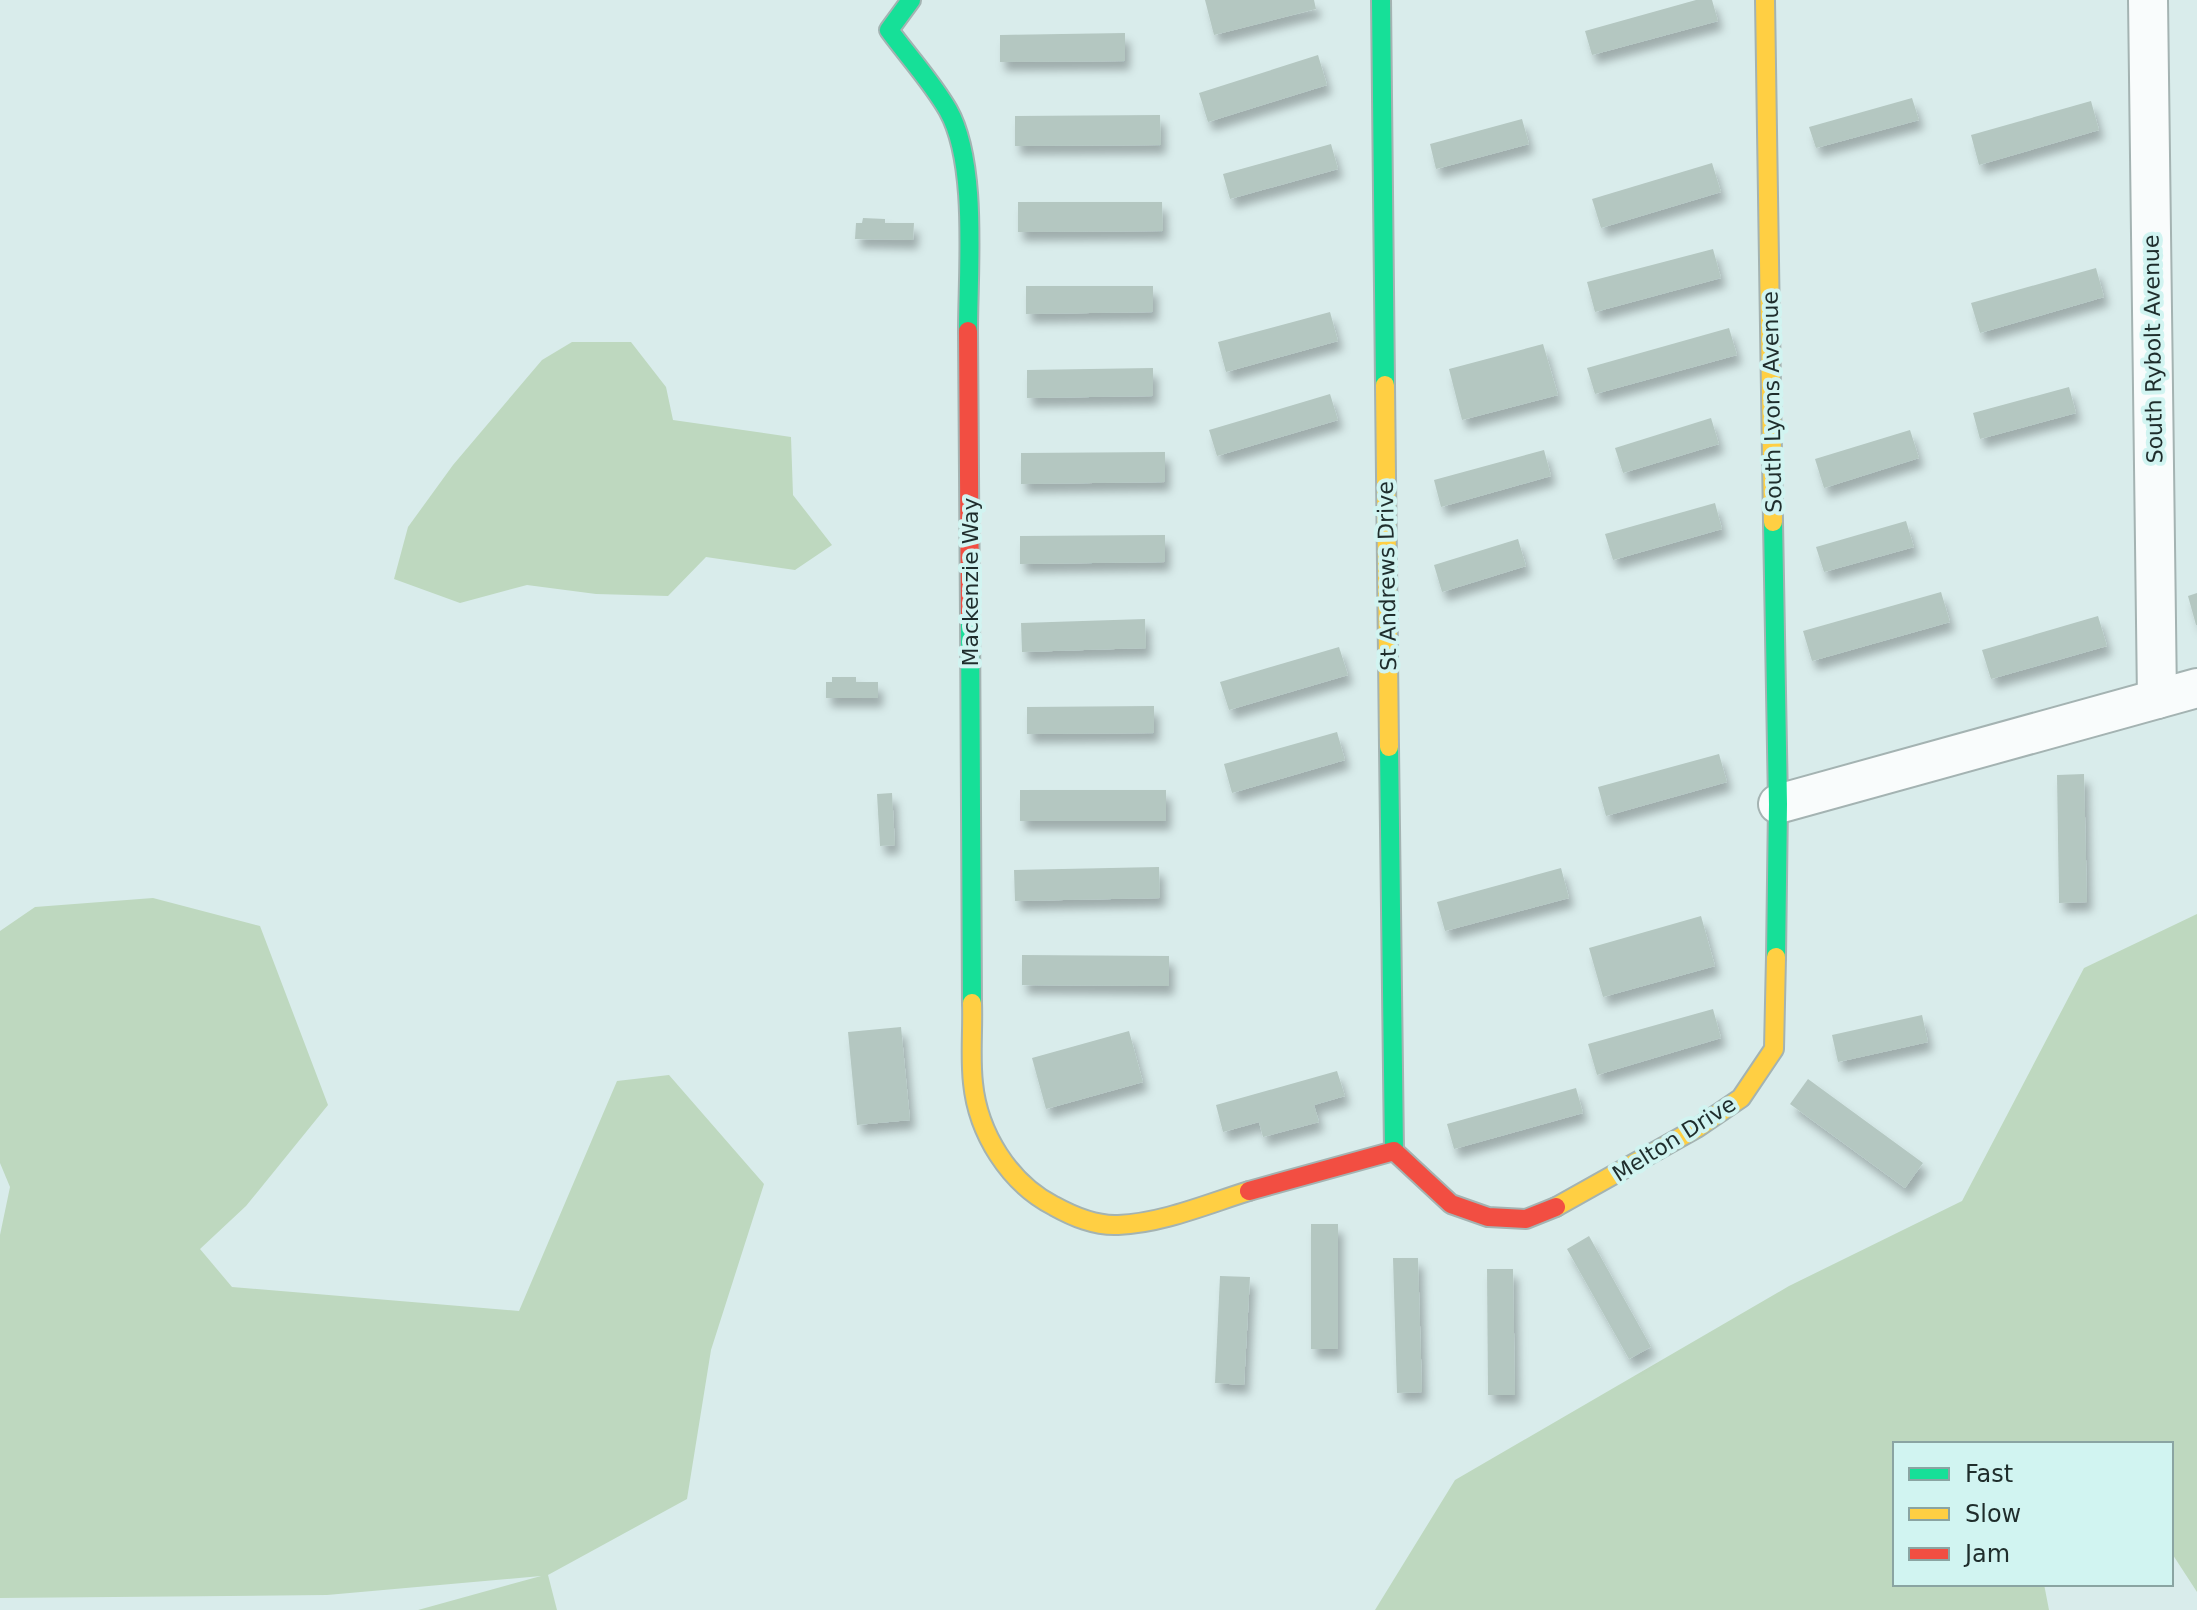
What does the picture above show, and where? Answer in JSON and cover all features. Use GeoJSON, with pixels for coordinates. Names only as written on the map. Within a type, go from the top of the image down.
{"type":"FeatureCollection","features":[{"type":"Feature","properties":{"kind":"street","name":"Mackenzie Way"},"geometry":{"type":"LineString","coordinates":[[911,0],[889,30],[953,119],[961,141],[967,175],[973,1083],[980,1116],[993,1148],[1020,1181],[1044,1203],[1089,1222],[1120,1225],[1167,1217],[1394,1151]]}},
{"type":"Feature","properties":{"kind":"street","name":"St Andrews Drive"},"geometry":{"type":"LineString","coordinates":[[1381,0],[1394,1151]]}},
{"type":"Feature","properties":{"kind":"street","name":"South Lyons Avenue"},"geometry":{"type":"LineString","coordinates":[[1765,0],[1778,804]]}},
{"type":"Feature","properties":{"kind":"street","name":"South Rybolt Avenue"},"geometry":{"type":"LineString","coordinates":[[2148,0],[2157,699]]}},
{"type":"Feature","properties":{"kind":"street"},"geometry":{"type":"LineString","coordinates":[[1778,804],[2197,688]]}},
{"type":"Feature","properties":{"kind":"street","name":"Melton Drive"},"geometry":{"type":"LineString","coordinates":[[1394,1151],[1451,1204],[1488,1217],[1526,1219],[1590,1190],[1697,1128],[1741,1098],[1774,1049],[1778,804]]}},
{"type":"Feature","properties":{"kind":"green space"},"geometry":{"type":"Polygon","coordinates":[[[572,342],[631,342],[666,387],[673,420],[791,437],[793,495],[832,545],[795,570],[706,557],[668,596],[596,594],[527,585],[460,603],[394,579],[408,527],[453,465],[542,360],[572,342]]]}},
{"type":"Feature","properties":{"kind":"green space"},"geometry":{"type":"Polygon","coordinates":[[[153,898],[260,926],[328,1105],[246,1206],[200,1249],[232,1287],[519,1311],[617,1081],[669,1075],[764,1184],[711,1350],[687,1499],[548,1575],[557,1610],[418,1610],[541,1576],[327,1595],[0,1598],[0,1235],[10,1187],[0,1163],[0,931],[35,907],[153,898]]]}},
{"type":"Feature","properties":{"kind":"green space"},"geometry":{"type":"Polygon","coordinates":[[[2197,914],[2197,1592],[2173,1555],[2173,1442],[1893,1442],[1893,1586],[2044,1586],[2049,1610],[1375,1610],[1455,1480],[1789,1286],[1962,1201],[2084,968],[2197,914]]]}},
{"type":"Feature","properties":{"kind":"building"},"geometry":{"type":"Polygon","coordinates":[[[1205,0],[1314,0],[1316,9],[1214,35],[1205,0]]]}},
{"type":"Feature","properties":{"kind":"building"},"geometry":{"type":"Polygon","coordinates":[[[1696,0],[1712,0],[1718,21],[1592,55],[1585,31],[1696,0]]]}},
{"type":"Feature","properties":{"kind":"building"},"geometry":{"type":"Polygon","coordinates":[[[1125,33],[1125,61],[1000,62],[1000,35],[1125,33]]]}},
{"type":"Feature","properties":{"kind":"building"},"geometry":{"type":"Polygon","coordinates":[[[1318,55],[1327,85],[1208,122],[1199,93],[1318,55]]]}},
{"type":"Feature","properties":{"kind":"building"},"geometry":{"type":"Polygon","coordinates":[[[1912,98],[1919,120],[1816,148],[1809,127],[1912,98]]]}},
{"type":"Feature","properties":{"kind":"building"},"geometry":{"type":"Polygon","coordinates":[[[2091,101],[2099,130],[1979,165],[1971,135],[2091,101]]]}},
{"type":"Feature","properties":{"kind":"building"},"geometry":{"type":"Polygon","coordinates":[[[1160,115],[1161,145],[1015,146],[1015,116],[1160,115]]]}},
{"type":"Feature","properties":{"kind":"building"},"geometry":{"type":"Polygon","coordinates":[[[1522,119],[1529,144],[1436,169],[1430,144],[1522,119]]]}},
{"type":"Feature","properties":{"kind":"building"},"geometry":{"type":"Polygon","coordinates":[[[1331,144],[1338,169],[1230,199],[1223,174],[1331,144]]]}},
{"type":"Feature","properties":{"kind":"building"},"geometry":{"type":"Polygon","coordinates":[[[1712,163],[1721,192],[1601,228],[1592,199],[1712,163]]]}},
{"type":"Feature","properties":{"kind":"building"},"geometry":{"type":"Polygon","coordinates":[[[1018,202],[1162,202],[1163,231],[1018,232],[1018,202]]]}},
{"type":"Feature","properties":{"kind":"building"},"geometry":{"type":"Polygon","coordinates":[[[863,218],[885,219],[885,223],[914,223],[913,240],[855,239],[856,223],[862,223],[863,218]]]}},
{"type":"Feature","properties":{"kind":"building"},"geometry":{"type":"Polygon","coordinates":[[[1713,249],[1721,278],[1595,312],[1587,282],[1713,249]]]}},
{"type":"Feature","properties":{"kind":"building"},"geometry":{"type":"Polygon","coordinates":[[[2096,268],[2104,297],[1980,333],[1971,303],[2096,268]]]}},
{"type":"Feature","properties":{"kind":"building"},"geometry":{"type":"Polygon","coordinates":[[[1026,286],[1153,286],[1153,312],[1026,314],[1026,286]]]}},
{"type":"Feature","properties":{"kind":"building"},"geometry":{"type":"Polygon","coordinates":[[[1330,312],[1338,341],[1226,372],[1218,342],[1330,312]]]}},
{"type":"Feature","properties":{"kind":"building"},"geometry":{"type":"Polygon","coordinates":[[[1729,328],[1737,355],[1595,394],[1587,368],[1729,328]]]}},
{"type":"Feature","properties":{"kind":"building"},"geometry":{"type":"Polygon","coordinates":[[[1543,344],[1558,395],[1462,420],[1449,369],[1543,344]]]}},
{"type":"Feature","properties":{"kind":"building"},"geometry":{"type":"Polygon","coordinates":[[[1153,368],[1153,396],[1027,398],[1027,370],[1153,368]]]}},
{"type":"Feature","properties":{"kind":"building"},"geometry":{"type":"Polygon","coordinates":[[[2069,387],[2076,413],[1980,439],[1973,413],[2069,387]]]}},
{"type":"Feature","properties":{"kind":"building"},"geometry":{"type":"Polygon","coordinates":[[[1330,394],[1338,420],[1217,456],[1209,430],[1330,394]]]}},
{"type":"Feature","properties":{"kind":"building"},"geometry":{"type":"Polygon","coordinates":[[[1711,418],[1719,444],[1623,473],[1615,448],[1711,418]]]}},
{"type":"Feature","properties":{"kind":"building"},"geometry":{"type":"Polygon","coordinates":[[[1910,430],[1919,458],[1824,488],[1815,459],[1910,430]]]}},
{"type":"Feature","properties":{"kind":"building"},"geometry":{"type":"Polygon","coordinates":[[[1544,450],[1551,476],[1441,507],[1434,480],[1544,450]]]}},
{"type":"Feature","properties":{"kind":"building"},"geometry":{"type":"Polygon","coordinates":[[[1165,452],[1165,482],[1021,484],[1021,453],[1165,452]]]}},
{"type":"Feature","properties":{"kind":"building"},"geometry":{"type":"Polygon","coordinates":[[[1715,503],[1722,529],[1613,560],[1605,534],[1715,503]]]}},
{"type":"Feature","properties":{"kind":"building"},"geometry":{"type":"Polygon","coordinates":[[[1906,521],[1914,547],[1824,572],[1816,547],[1906,521]]]}},
{"type":"Feature","properties":{"kind":"building"},"geometry":{"type":"Polygon","coordinates":[[[1165,535],[1165,562],[1020,564],[1020,536],[1165,535]]]}},
{"type":"Feature","properties":{"kind":"building"},"geometry":{"type":"Polygon","coordinates":[[[1518,539],[1526,566],[1442,592],[1434,565],[1518,539]]]}},
{"type":"Feature","properties":{"kind":"building"},"geometry":{"type":"Polygon","coordinates":[[[1941,592],[1950,622],[1812,661],[1803,631],[1941,592]]]}},
{"type":"Feature","properties":{"kind":"building"},"geometry":{"type":"Polygon","coordinates":[[[2197,593],[2197,625],[2196,625],[2188,596],[2197,593]]]}},
{"type":"Feature","properties":{"kind":"building"},"geometry":{"type":"Polygon","coordinates":[[[2098,616],[2107,646],[1991,679],[1982,650],[2098,616]]]}},
{"type":"Feature","properties":{"kind":"building"},"geometry":{"type":"Polygon","coordinates":[[[1145,619],[1146,648],[1022,652],[1021,623],[1145,619]]]}},
{"type":"Feature","properties":{"kind":"building"},"geometry":{"type":"Polygon","coordinates":[[[1339,647],[1348,675],[1229,710],[1220,682],[1339,647]]]}},
{"type":"Feature","properties":{"kind":"building"},"geometry":{"type":"Polygon","coordinates":[[[832,677],[856,677],[856,682],[878,682],[878,698],[826,698],[826,682],[832,682],[832,677]]]}},
{"type":"Feature","properties":{"kind":"building"},"geometry":{"type":"Polygon","coordinates":[[[1154,706],[1154,733],[1027,734],[1027,707],[1154,706]]]}},
{"type":"Feature","properties":{"kind":"building"},"geometry":{"type":"Polygon","coordinates":[[[1337,732],[1345,760],[1232,793],[1224,764],[1337,732]]]}},
{"type":"Feature","properties":{"kind":"building"},"geometry":{"type":"Polygon","coordinates":[[[1719,754],[1727,782],[1606,816],[1598,787],[1719,754]]]}},
{"type":"Feature","properties":{"kind":"building"},"geometry":{"type":"Polygon","coordinates":[[[2084,774],[2087,902],[2059,903],[2057,775],[2084,774]]]}},
{"type":"Feature","properties":{"kind":"building"},"geometry":{"type":"Polygon","coordinates":[[[1020,790],[1166,790],[1166,821],[1020,821],[1020,790]]]}},
{"type":"Feature","properties":{"kind":"building"},"geometry":{"type":"Polygon","coordinates":[[[892,793],[895,845],[880,846],[877,794],[892,793]]]}},
{"type":"Feature","properties":{"kind":"building"},"geometry":{"type":"Polygon","coordinates":[[[1159,867],[1160,898],[1015,901],[1014,870],[1159,867]]]}},
{"type":"Feature","properties":{"kind":"building"},"geometry":{"type":"Polygon","coordinates":[[[1561,868],[1569,898],[1445,931],[1437,902],[1561,868]]]}},
{"type":"Feature","properties":{"kind":"building"},"geometry":{"type":"Polygon","coordinates":[[[1701,916],[1715,966],[1603,997],[1589,948],[1701,916]]]}},
{"type":"Feature","properties":{"kind":"building"},"geometry":{"type":"Polygon","coordinates":[[[1022,955],[1169,956],[1169,986],[1022,985],[1022,955]]]}},
{"type":"Feature","properties":{"kind":"building"},"geometry":{"type":"Polygon","coordinates":[[[1713,1009],[1721,1038],[1597,1075],[1588,1044],[1713,1009]]]}},
{"type":"Feature","properties":{"kind":"building"},"geometry":{"type":"Polygon","coordinates":[[[1922,1015],[1928,1042],[1838,1062],[1832,1035],[1922,1015]]]}},
{"type":"Feature","properties":{"kind":"building"},"geometry":{"type":"Polygon","coordinates":[[[901,1027],[910,1120],[857,1125],[848,1032],[901,1027]]]}},
{"type":"Feature","properties":{"kind":"building"},"geometry":{"type":"Polygon","coordinates":[[[1129,1031],[1143,1082],[1046,1109],[1032,1058],[1129,1031]]]}},
{"type":"Feature","properties":{"kind":"building"},"geometry":{"type":"Polygon","coordinates":[[[1337,1071],[1345,1096],[1314,1105],[1319,1122],[1263,1137],[1259,1122],[1223,1132],[1216,1105],[1337,1071]]]}},
{"type":"Feature","properties":{"kind":"building"},"geometry":{"type":"Polygon","coordinates":[[[1808,1079],[1923,1163],[1905,1188],[1790,1104],[1808,1079]]]}},
{"type":"Feature","properties":{"kind":"building"},"geometry":{"type":"Polygon","coordinates":[[[1576,1088],[1583,1113],[1454,1149],[1447,1124],[1576,1088]]]}},
{"type":"Feature","properties":{"kind":"building"},"geometry":{"type":"Polygon","coordinates":[[[1311,1224],[1338,1224],[1338,1349],[1311,1349],[1311,1224]]]}},
{"type":"Feature","properties":{"kind":"building"},"geometry":{"type":"Polygon","coordinates":[[[1589,1236],[1651,1347],[1629,1359],[1567,1249],[1589,1236]]]}},
{"type":"Feature","properties":{"kind":"building"},"geometry":{"type":"Polygon","coordinates":[[[1393,1258],[1418,1258],[1422,1392],[1397,1393],[1393,1258]]]}},
{"type":"Feature","properties":{"kind":"building"},"geometry":{"type":"Polygon","coordinates":[[[1487,1269],[1513,1269],[1515,1395],[1488,1395],[1487,1269]]]}},
{"type":"Feature","properties":{"kind":"building"},"geometry":{"type":"Polygon","coordinates":[[[1220,1276],[1250,1277],[1244,1385],[1215,1383],[1220,1276]]]}},
{"type":"Feature","properties":{"kind":"traffic: fast"},"geometry":{"type":"LineString","coordinates":[[911,0],[889,30],[948,110],[964,158],[970,248],[968,331]]}},
{"type":"Feature","properties":{"kind":"traffic: fast"},"geometry":{"type":"LineString","coordinates":[[1381,0],[1385,385]]}},
{"type":"Feature","properties":{"kind":"traffic: fast"},"geometry":{"type":"LineString","coordinates":[[1773,522],[1778,804],[1776,957]]}},
{"type":"Feature","properties":{"kind":"traffic: fast"},"geometry":{"type":"LineString","coordinates":[[970,616],[972,1003]]}},
{"type":"Feature","properties":{"kind":"traffic: fast"},"geometry":{"type":"LineString","coordinates":[[1389,747],[1394,1151]]}},
{"type":"Feature","properties":{"kind":"traffic: slow"},"geometry":{"type":"LineString","coordinates":[[1765,0],[1773,522]]}},
{"type":"Feature","properties":{"kind":"traffic: slow"},"geometry":{"type":"LineString","coordinates":[[1385,385],[1389,747]]}},
{"type":"Feature","properties":{"kind":"traffic: slow"},"geometry":{"type":"LineString","coordinates":[[1556,1207],[1697,1128],[1741,1098],[1774,1049],[1776,957]]}},
{"type":"Feature","properties":{"kind":"traffic: slow"},"geometry":{"type":"LineString","coordinates":[[972,1003],[972,1073],[981,1120],[998,1155],[1038,1196],[1085,1220],[1118,1225],[1168,1217],[1249,1191]]}},
{"type":"Feature","properties":{"kind":"traffic: jam"},"geometry":{"type":"LineString","coordinates":[[968,331],[970,616]]}},
{"type":"Feature","properties":{"kind":"traffic: jam"},"geometry":{"type":"LineString","coordinates":[[1249,1191],[1394,1151],[1451,1204],[1488,1217],[1526,1219],[1556,1207]]}}]}
